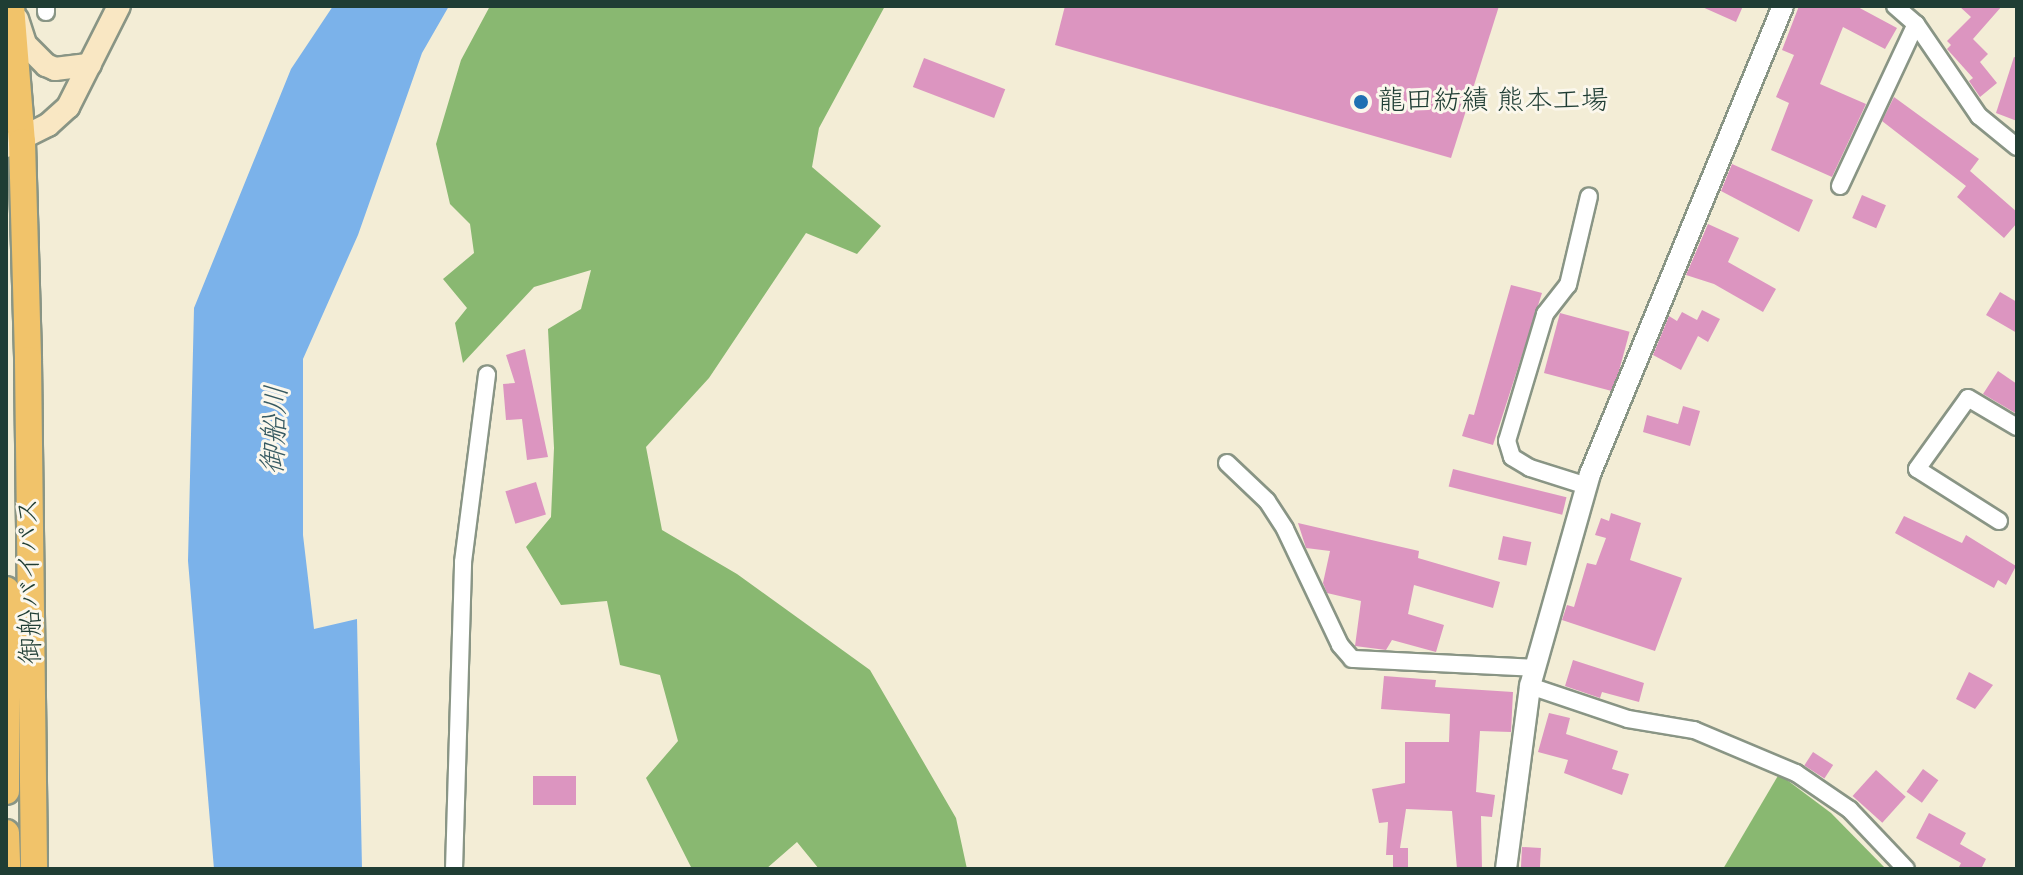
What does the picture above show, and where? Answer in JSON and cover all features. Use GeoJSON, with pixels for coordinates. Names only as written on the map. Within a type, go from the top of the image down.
{"type":"FeatureCollection","features":[{"type":"Feature","properties":{"kind":"highway","name":"御船バイパス"},"geometry":{"type":"LineString","coordinates":[[13,6],[34,869]]}},
{"type":"Feature","properties":{"kind":"highway","name":"御船バイパス"},"geometry":{"type":"LineString","coordinates":[[6,590],[6,791]]}},
{"type":"Feature","properties":{"kind":"highway"},"geometry":{"type":"LineString","coordinates":[[6,833],[7,869]]}},
{"type":"Feature","properties":{"kind":"main road"},"geometry":{"type":"LineString","coordinates":[[13,6],[25,44],[46,65],[55,69],[90,65]]}},
{"type":"Feature","properties":{"kind":"main road"},"geometry":{"type":"LineString","coordinates":[[14,144],[68,107],[119,6]]}},
{"type":"Feature","properties":{"kind":"street"},"geometry":{"type":"LineString","coordinates":[[1506,869],[1532,677],[1587,486],[1783,6]]}},
{"type":"Feature","properties":{"kind":"street"},"geometry":{"type":"LineString","coordinates":[[1895,6],[1916,24],[1979,116],[2017,147]]}},
{"type":"Feature","properties":{"kind":"street"},"geometry":{"type":"LineString","coordinates":[[1840,186],[1855,146],[1916,24]]}},
{"type":"Feature","properties":{"kind":"street"},"geometry":{"type":"LineString","coordinates":[[1587,486],[1530,468],[1512,457],[1507,441],[1545,314],[1568,285],[1589,196]]}},
{"type":"Feature","properties":{"kind":"street"},"geometry":{"type":"LineString","coordinates":[[454,869],[463,562],[487,375]]}},
{"type":"Feature","properties":{"kind":"street"},"geometry":{"type":"LineString","coordinates":[[1999,521],[1917,469],[1968,398],[2017,427]]}},
{"type":"Feature","properties":{"kind":"street"},"geometry":{"type":"LineString","coordinates":[[1227,463],[1267,501],[1285,529],[1340,645],[1352,659],[1532,677],[1628,719],[1694,730],[1796,773],[1850,810],[1906,869]]}},
{"type":"Feature","properties":{"kind":"green space"},"geometry":{"type":"Polygon","coordinates":[[[490,6],[885,6],[819,128],[812,167],[881,226],[857,254],[806,233],[709,378],[646,447],[662,530],[737,574],[870,670],[956,818],[967,869],[819,869],[797,842],[766,869],[692,869],[646,778],[678,741],[660,675],[620,665],[607,601],[561,605],[526,547],[551,517],[554,448],[548,329],[581,309],[591,270],[534,287],[463,363],[455,323],[467,308],[443,279],[474,253],[470,224],[450,204],[436,144],[461,60],[490,6]]]}},
{"type":"Feature","properties":{"kind":"green space"},"geometry":{"type":"Polygon","coordinates":[[[1779,774],[1831,813],[1886,869],[1723,869],[1779,774]]]}},
{"type":"Feature","properties":{"kind":"water","name":"御船川"},"geometry":{"type":"Polygon","coordinates":[[[333,6],[449,6],[422,53],[358,235],[303,359],[303,535],[314,629],[357,619],[362,869],[214,869],[188,561],[194,308],[291,69],[333,6]]]}},
{"type":"Feature","properties":{"kind":"building","name":"龍田紡績 熊本工場"},"geometry":{"type":"Polygon","coordinates":[[[1065,6],[1499,6],[1451,158],[1055,45],[1065,6]]]}},
{"type":"Feature","properties":{"kind":"building"},"geometry":{"type":"Polygon","coordinates":[[[1700,6],[1743,6],[1736,22],[1700,6]]]}},
{"type":"Feature","properties":{"kind":"building"},"geometry":{"type":"Polygon","coordinates":[[[1799,6],[1856,6],[1897,28],[1885,49],[1843,27],[1820,84],[1866,104],[1832,177],[1771,150],[1789,103],[1776,97],[1794,55],[1782,50],[1799,6]]]}},
{"type":"Feature","properties":{"kind":"building"},"geometry":{"type":"Polygon","coordinates":[[[1959,6],[2002,6],[1973,39],[1988,54],[1980,62],[1997,83],[1980,97],[1969,81],[1973,78],[1947,49],[1951,45],[1947,41],[1971,17],[1959,6]]]}},
{"type":"Feature","properties":{"kind":"building"},"geometry":{"type":"Polygon","coordinates":[[[2014,57],[2017,58],[2017,121],[1996,113],[2014,57]]]}},
{"type":"Feature","properties":{"kind":"building"},"geometry":{"type":"Polygon","coordinates":[[[924,58],[1005,89],[994,118],[913,87],[924,58]]]}},
{"type":"Feature","properties":{"kind":"building"},"geometry":{"type":"Polygon","coordinates":[[[1894,97],[1979,159],[1970,171],[2017,212],[2017,223],[2004,238],[1957,197],[1966,186],[1882,121],[1894,97]]]}},
{"type":"Feature","properties":{"kind":"building"},"geometry":{"type":"Polygon","coordinates":[[[1732,164],[1813,200],[1799,232],[1721,191],[1732,164]]]}},
{"type":"Feature","properties":{"kind":"building"},"geometry":{"type":"Polygon","coordinates":[[[1862,195],[1886,205],[1876,228],[1852,218],[1862,195]]]}},
{"type":"Feature","properties":{"kind":"building"},"geometry":{"type":"Polygon","coordinates":[[[1708,224],[1739,238],[1728,262],[1776,289],[1763,312],[1714,284],[1686,275],[1708,224]]]}},
{"type":"Feature","properties":{"kind":"building"},"geometry":{"type":"Polygon","coordinates":[[[1511,285],[1542,293],[1493,445],[1462,436],[1469,414],[1474,415],[1511,285]]]}},
{"type":"Feature","properties":{"kind":"building"},"geometry":{"type":"Polygon","coordinates":[[[2000,292],[2017,302],[2017,333],[1986,315],[2000,292]]]}},
{"type":"Feature","properties":{"kind":"building"},"geometry":{"type":"Polygon","coordinates":[[[1702,310],[1720,319],[1708,342],[1698,336],[1681,370],[1653,355],[1669,316],[1677,321],[1682,312],[1697,320],[1702,310]]]}},
{"type":"Feature","properties":{"kind":"building"},"geometry":{"type":"Polygon","coordinates":[[[1560,313],[1630,332],[1613,392],[1544,373],[1560,313]]]}},
{"type":"Feature","properties":{"kind":"building"},"geometry":{"type":"Polygon","coordinates":[[[525,349],[548,457],[527,460],[522,419],[506,420],[503,384],[515,383],[506,355],[525,349]]]}},
{"type":"Feature","properties":{"kind":"building"},"geometry":{"type":"Polygon","coordinates":[[[1998,371],[2017,384],[2017,414],[1983,394],[1998,371]]]}},
{"type":"Feature","properties":{"kind":"building"},"geometry":{"type":"Polygon","coordinates":[[[1683,406],[1700,411],[1690,446],[1643,432],[1647,415],[1678,424],[1683,406]]]}},
{"type":"Feature","properties":{"kind":"building"},"geometry":{"type":"Polygon","coordinates":[[[1453,469],[1567,497],[1562,515],[1449,486],[1453,469]]]}},
{"type":"Feature","properties":{"kind":"building"},"geometry":{"type":"Polygon","coordinates":[[[536,482],[546,515],[515,524],[505,491],[536,482]]]}},
{"type":"Feature","properties":{"kind":"building"},"geometry":{"type":"Polygon","coordinates":[[[1611,513],[1641,523],[1630,560],[1682,578],[1655,651],[1562,620],[1567,605],[1574,607],[1587,563],[1596,565],[1606,538],[1595,535],[1601,518],[1609,521],[1611,513]]]}},
{"type":"Feature","properties":{"kind":"building"},"geometry":{"type":"Polygon","coordinates":[[[1904,516],[1962,543],[1966,535],[2016,566],[2006,585],[1998,580],[1994,588],[1895,533],[1904,516]]]}},
{"type":"Feature","properties":{"kind":"building"},"geometry":{"type":"Polygon","coordinates":[[[1298,523],[1419,551],[1418,558],[1500,582],[1493,608],[1414,585],[1408,614],[1444,625],[1436,652],[1392,640],[1386,650],[1355,646],[1361,601],[1327,593],[1323,583],[1330,551],[1306,548],[1298,523]]]}},
{"type":"Feature","properties":{"kind":"building"},"geometry":{"type":"Polygon","coordinates":[[[1503,536],[1531,542],[1526,566],[1498,559],[1503,536]]]}},
{"type":"Feature","properties":{"kind":"building"},"geometry":{"type":"Polygon","coordinates":[[[1573,660],[1644,683],[1639,702],[1602,692],[1600,698],[1565,686],[1573,660]]]}},
{"type":"Feature","properties":{"kind":"building"},"geometry":{"type":"Polygon","coordinates":[[[1969,672],[1993,685],[1975,709],[1956,699],[1969,672]]]}},
{"type":"Feature","properties":{"kind":"building"},"geometry":{"type":"Polygon","coordinates":[[[1384,676],[1436,680],[1435,687],[1513,692],[1511,732],[1480,731],[1476,792],[1495,795],[1492,817],[1481,816],[1482,869],[1457,869],[1452,811],[1406,809],[1400,848],[1408,848],[1408,869],[1393,869],[1393,855],[1386,855],[1388,822],[1379,823],[1372,789],[1405,783],[1405,742],[1449,742],[1450,714],[1381,709],[1384,676]]]}},
{"type":"Feature","properties":{"kind":"building"},"geometry":{"type":"Polygon","coordinates":[[[1549,713],[1570,718],[1566,734],[1618,751],[1612,769],[1629,774],[1622,795],[1564,773],[1568,760],[1538,752],[1549,713]]]}},
{"type":"Feature","properties":{"kind":"building"},"geometry":{"type":"Polygon","coordinates":[[[1813,752],[1833,765],[1824,778],[1804,765],[1813,752]]]}},
{"type":"Feature","properties":{"kind":"building"},"geometry":{"type":"Polygon","coordinates":[[[1923,769],[1938,780],[1922,803],[1907,792],[1923,769]]]}},
{"type":"Feature","properties":{"kind":"building"},"geometry":{"type":"Polygon","coordinates":[[[1876,770],[1906,797],[1882,823],[1853,796],[1876,770]]]}},
{"type":"Feature","properties":{"kind":"building"},"geometry":{"type":"Polygon","coordinates":[[[533,776],[576,776],[576,805],[533,805],[533,776]]]}},
{"type":"Feature","properties":{"kind":"building"},"geometry":{"type":"Polygon","coordinates":[[[1929,813],[1966,833],[1960,844],[1986,859],[1981,869],[1958,869],[1961,863],[1916,838],[1929,813]]]}},
{"type":"Feature","properties":{"kind":"building"},"geometry":{"type":"Polygon","coordinates":[[[1522,847],[1541,848],[1540,869],[1521,869],[1522,847]]]}},
{"type":"Feature","properties":{"kind":"place","name":"龍田紡績 熊本工場"},"geometry":{"type":"Point","coordinates":[1361,102]}}]}
